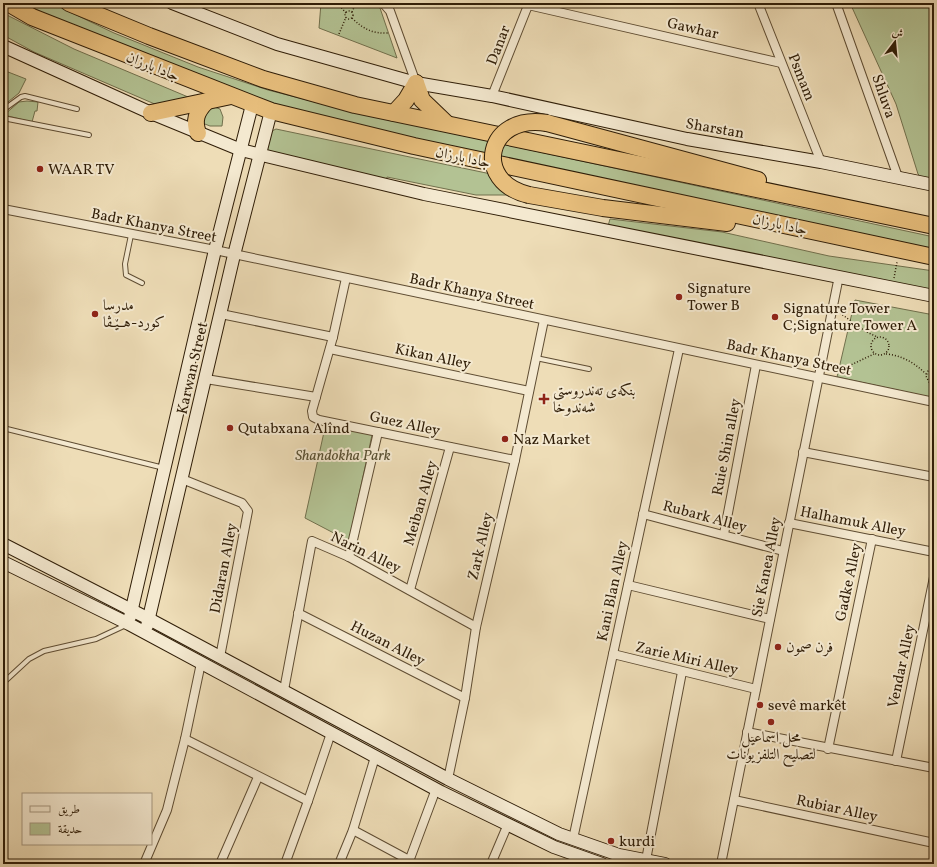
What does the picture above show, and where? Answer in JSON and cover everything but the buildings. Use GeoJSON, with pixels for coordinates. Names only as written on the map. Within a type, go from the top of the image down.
{"type":"FeatureCollection","features":[{"type":"Feature","properties":{"kind":"highway","name":"جادا بارزان"},"geometry":{"type":"LineString","coordinates":[[8,3],[32,17],[271,111],[414,146],[934,257]]}},
{"type":"Feature","properties":{"kind":"highway","name":"جادا بارزان"},"geometry":{"type":"LineString","coordinates":[[69,3],[149,36],[263,79],[355,105],[934,226]]}},
{"type":"Feature","properties":{"kind":"highway"},"geometry":{"type":"LineString","coordinates":[[394,113],[409,96],[416,83]]}},
{"type":"Feature","properties":{"kind":"highway"},"geometry":{"type":"LineString","coordinates":[[416,83],[422,100],[448,124]]}},
{"type":"Feature","properties":{"kind":"highway"},"geometry":{"type":"LineString","coordinates":[[151,113],[231,96]]}},
{"type":"Feature","properties":{"kind":"highway"},"geometry":{"type":"LineString","coordinates":[[198,133],[195,119],[201,107],[206,102]]}},
{"type":"Feature","properties":{"kind":"highway"},"geometry":{"type":"LineString","coordinates":[[856,241],[603,208],[528,195],[508,187],[499,178],[494,166],[494,154],[497,142],[504,132],[514,125],[525,121],[547,123],[717,168],[861,210]]}},
{"type":"Feature","properties":{"kind":"main road","name":"Sharstan"},"geometry":{"type":"LineString","coordinates":[[172,3],[276,44],[416,83],[492,96],[687,139],[821,162],[934,185]]}},
{"type":"Feature","properties":{"kind":"main road"},"geometry":{"type":"LineString","coordinates":[[3,46],[151,113],[240,150],[424,194],[934,296]]}},
{"type":"Feature","properties":{"kind":"main road","name":"Karwan Street"},"geometry":{"type":"LineString","coordinates":[[129,624],[215,250],[252,104]]}},
{"type":"Feature","properties":{"kind":"main road","name":"Karwan Street"},"geometry":{"type":"LineString","coordinates":[[146,633],[234,255],[271,111]]}},
{"type":"Feature","properties":{"kind":"main road"},"geometry":{"type":"LineString","coordinates":[[3,544],[150,619],[448,779],[559,834],[619,855],[665,864]]}},
{"type":"Feature","properties":{"kind":"main road"},"geometry":{"type":"LineString","coordinates":[[3,562],[129,624],[436,789],[554,847],[602,864]]}},
{"type":"Feature","properties":{"kind":"street"},"geometry":{"type":"LineString","coordinates":[[383,3],[390,11],[416,83]]}},
{"type":"Feature","properties":{"kind":"street","name":"Psmam"},"geometry":{"type":"LineString","coordinates":[[758,3],[821,162]]}},
{"type":"Feature","properties":{"kind":"street","name":"Shluva"},"geometry":{"type":"LineString","coordinates":[[836,3],[898,177]]}},
{"type":"Feature","properties":{"kind":"street","name":"Gawhar"},"geometry":{"type":"LineString","coordinates":[[529,4],[781,63]]}},
{"type":"Feature","properties":{"kind":"street","name":"Danar"},"geometry":{"type":"LineString","coordinates":[[492,96],[529,4]]}},
{"type":"Feature","properties":{"kind":"street","name":"Badr Khanya Street"},"geometry":{"type":"LineString","coordinates":[[3,209],[131,235],[215,250],[934,402]]}},
{"type":"Feature","properties":{"kind":"street","name":"Sie Kanea Alley"},"geometry":{"type":"LineString","coordinates":[[721,864],[839,276]]}},
{"type":"Feature","properties":{"kind":"street","name":"Guez Alley"},"geometry":{"type":"LineString","coordinates":[[346,278],[333,337],[312,411],[313,416],[319,420],[514,460]]}},
{"type":"Feature","properties":{"kind":"street"},"geometry":{"type":"LineString","coordinates":[[221,314],[333,337]]}},
{"type":"Feature","properties":{"kind":"street","name":"Zark Alley"},"geometry":{"type":"LineString","coordinates":[[448,779],[465,698],[476,627],[544,320]]}},
{"type":"Feature","properties":{"kind":"street","name":"Kikan Alley"},"geometry":{"type":"LineString","coordinates":[[330,348],[529,391]]}},
{"type":"Feature","properties":{"kind":"street","name":"Kani Blan Alley"},"geometry":{"type":"LineString","coordinates":[[573,839],[679,349]]}},
{"type":"Feature","properties":{"kind":"street","name":"Ruie Shin alley"},"geometry":{"type":"LineString","coordinates":[[724,534],[756,365]]}},
{"type":"Feature","properties":{"kind":"street"},"geometry":{"type":"LineString","coordinates":[[206,379],[316,397]]}},
{"type":"Feature","properties":{"kind":"street"},"geometry":{"type":"LineString","coordinates":[[348,557],[378,432]]}},
{"type":"Feature","properties":{"kind":"street","name":"Meiban Alley"},"geometry":{"type":"LineString","coordinates":[[410,590],[450,447]]}},
{"type":"Feature","properties":{"kind":"street"},"geometry":{"type":"LineString","coordinates":[[804,452],[934,477]]}},
{"type":"Feature","properties":{"kind":"street","name":"Didaran Alley"},"geometry":{"type":"LineString","coordinates":[[182,479],[242,503],[248,511],[220,657]]}},
{"type":"Feature","properties":{"kind":"street","name":"Rubark Alley"},"geometry":{"type":"LineString","coordinates":[[643,514],[724,534],[783,551]]}},
{"type":"Feature","properties":{"kind":"street","name":"Halhamuk Alley"},"geometry":{"type":"LineString","coordinates":[[789,523],[934,552]]}},
{"type":"Feature","properties":{"kind":"street","name":"Gadke Alley"},"geometry":{"type":"LineString","coordinates":[[828,749],[872,539]]}},
{"type":"Feature","properties":{"kind":"street","name":"Narin Alley"},"geometry":{"type":"LineString","coordinates":[[284,690],[312,541],[348,557],[476,627]]}},
{"type":"Feature","properties":{"kind":"street","name":"Vendar Alley"},"geometry":{"type":"LineString","coordinates":[[896,760],[934,577]]}},
{"type":"Feature","properties":{"kind":"street"},"geometry":{"type":"LineString","coordinates":[[628,585],[770,619]]}},
{"type":"Feature","properties":{"kind":"street","name":"Huzan Alley"},"geometry":{"type":"LineString","coordinates":[[298,612],[465,698]]}},
{"type":"Feature","properties":{"kind":"street","name":"Zarie Miri Alley"},"geometry":{"type":"LineString","coordinates":[[613,654],[756,689]]}},
{"type":"Feature","properties":{"kind":"street"},"geometry":{"type":"LineString","coordinates":[[152,844],[166,810],[185,739],[201,663]]}},
{"type":"Feature","properties":{"kind":"street"},"geometry":{"type":"LineString","coordinates":[[646,860],[682,672]]}},
{"type":"Feature","properties":{"kind":"street"},"geometry":{"type":"LineString","coordinates":[[747,732],[828,749],[934,768]]}},
{"type":"Feature","properties":{"kind":"street"},"geometry":{"type":"LineString","coordinates":[[285,864],[331,733]]}},
{"type":"Feature","properties":{"kind":"street"},"geometry":{"type":"LineString","coordinates":[[185,739],[308,801]]}},
{"type":"Feature","properties":{"kind":"street"},"geometry":{"type":"LineString","coordinates":[[339,864],[353,830],[376,756]]}},
{"type":"Feature","properties":{"kind":"street"},"geometry":{"type":"LineString","coordinates":[[220,864],[258,777]]}},
{"type":"Feature","properties":{"kind":"street"},"geometry":{"type":"LineString","coordinates":[[353,830],[408,862],[436,789]]}},
{"type":"Feature","properties":{"kind":"street","name":"Rubiar Alley"},"geometry":{"type":"LineString","coordinates":[[734,800],[934,843]]}},
{"type":"Feature","properties":{"kind":"street"},"geometry":{"type":"LineString","coordinates":[[491,864],[508,824]]}},
{"type":"Feature","properties":{"kind":"street"},"geometry":{"type":"LineString","coordinates":[[144,864],[152,845]]}},
{"type":"Feature","properties":{"kind":"lane"},"geometry":{"type":"LineString","coordinates":[[3,110],[21,97],[25,96],[77,109]]}},
{"type":"Feature","properties":{"kind":"lane"},"geometry":{"type":"LineString","coordinates":[[3,118],[89,135]]}},
{"type":"Feature","properties":{"kind":"lane"},"geometry":{"type":"LineString","coordinates":[[131,235],[125,264],[126,275],[142,283]]}},
{"type":"Feature","properties":{"kind":"lane"},"geometry":{"type":"LineString","coordinates":[[536,358],[590,369]]}},
{"type":"Feature","properties":{"kind":"lane"},"geometry":{"type":"LineString","coordinates":[[3,428],[165,468]]}},
{"type":"Feature","properties":{"kind":"lane"},"geometry":{"type":"LineString","coordinates":[[3,683],[29,659],[44,651],[96,639],[129,624]]}},
{"type":"Feature","properties":{"kind":"path"},"geometry":{"type":"LineString","coordinates":[[334,3],[339,5],[346,13],[346,17],[339,34]]}},
{"type":"Feature","properties":{"kind":"path"},"geometry":{"type":"LineString","coordinates":[[352,18],[352,12],[356,3]]}},
{"type":"Feature","properties":{"kind":"path"},"geometry":{"type":"LineString","coordinates":[[346,13],[352,12]]}},
{"type":"Feature","properties":{"kind":"path"},"geometry":{"type":"LineString","coordinates":[[346,17],[352,18],[361,27],[372,32],[382,34],[398,32]]}},
{"type":"Feature","properties":{"kind":"path"},"geometry":{"type":"LineString","coordinates":[[892,287],[898,260]]}},
{"type":"Feature","properties":{"kind":"path"},"geometry":{"type":"LineString","coordinates":[[832,308],[860,329],[884,338],[888,342],[889,348],[884,354]]}},
{"type":"Feature","properties":{"kind":"path"},"geometry":{"type":"LineString","coordinates":[[874,354],[870,346],[873,340],[878,337]]}},
{"type":"Feature","properties":{"kind":"path"},"geometry":{"type":"LineString","coordinates":[[838,371],[874,354],[880,356],[884,354],[905,359],[914,364],[926,374],[927,381],[934,384]]}},
{"type":"Feature","properties":{"kind":"path"},"geometry":{"type":"LineString","coordinates":[[926,374],[930,370],[934,369]]}},
{"type":"Feature","properties":{"kind":"green space"},"geometry":{"type":"Polygon","coordinates":[[[24,3],[51,3],[114,33],[198,67],[268,90],[354,112],[934,237],[934,251],[330,121],[252,97],[65,24],[24,3]]]}},
{"type":"Feature","properties":{"kind":"green space"},"geometry":{"type":"Polygon","coordinates":[[[321,3],[373,3],[380,8],[397,58],[319,28],[321,3]]]}},
{"type":"Feature","properties":{"kind":"green space"},"geometry":{"type":"Polygon","coordinates":[[[850,3],[934,3],[934,183],[925,181],[918,174],[896,104],[850,3]]]}},
{"type":"Feature","properties":{"kind":"green space"},"geometry":{"type":"Polygon","coordinates":[[[3,13],[74,49],[200,102],[157,105],[34,52],[3,35],[3,13]]]}},
{"type":"Feature","properties":{"kind":"green space"},"geometry":{"type":"Polygon","coordinates":[[[3,70],[26,79],[19,93],[3,106],[6,82],[3,81],[3,70]]]}},
{"type":"Feature","properties":{"kind":"green space"},"geometry":{"type":"Polygon","coordinates":[[[19,102],[38,102],[37,111],[35,111],[32,122],[4,115],[19,102]]]}},
{"type":"Feature","properties":{"kind":"green space"},"geometry":{"type":"Polygon","coordinates":[[[205,104],[220,109],[223,117],[222,126],[210,126],[197,121],[205,104]]]}},
{"type":"Feature","properties":{"kind":"green space"},"geometry":{"type":"Polygon","coordinates":[[[276,129],[491,174],[496,185],[507,195],[476,195],[387,177],[386,182],[267,154],[265,144],[272,131],[276,129]]]}},
{"type":"Feature","properties":{"kind":"green space"},"geometry":{"type":"Polygon","coordinates":[[[610,219],[722,232],[829,256],[934,271],[934,292],[608,226],[610,219]]]}},
{"type":"Feature","properties":{"kind":"green space"},"geometry":{"type":"Polygon","coordinates":[[[855,300],[934,315],[934,398],[837,377],[855,300]]]}},
{"type":"Feature","properties":{"kind":"green space","name":"Shandokha Park"},"geometry":{"type":"Polygon","coordinates":[[[326,423],[372,435],[349,541],[305,518],[326,423]]]}},
{"type":"Feature","properties":{"kind":"place","name":"WAAR TV"},"geometry":{"type":"Point","coordinates":[40,169]}},
{"type":"Feature","properties":{"kind":"place","name":"Signature Tower B"},"geometry":{"type":"Point","coordinates":[679,297]}},
{"type":"Feature","properties":{"kind":"place","name":"مدرسا كورد-هــێـڤا"},"geometry":{"type":"Point","coordinates":[95,314]}},
{"type":"Feature","properties":{"kind":"place","name":"Signature Tower C;Signature Tower A"},"geometry":{"type":"Point","coordinates":[775,317]}},
{"type":"Feature","properties":{"kind":"place","name":"بنکەی تەندروستی شەندوخا"},"geometry":{"type":"Point","coordinates":[544,399]}},
{"type":"Feature","properties":{"kind":"place","name":"Qutabxana Alînd"},"geometry":{"type":"Point","coordinates":[230,428]}},
{"type":"Feature","properties":{"kind":"place","name":"Naz Market"},"geometry":{"type":"Point","coordinates":[505,439]}},
{"type":"Feature","properties":{"kind":"place","name":"فرن صمون"},"geometry":{"type":"Point","coordinates":[778,647]}},
{"type":"Feature","properties":{"kind":"place","name":"sevê markêt"},"geometry":{"type":"Point","coordinates":[760,705]}},
{"type":"Feature","properties":{"kind":"place","name":"محل اسماعيل لتصليح التلفزيونات"},"geometry":{"type":"Point","coordinates":[771,722]}},
{"type":"Feature","properties":{"kind":"place","name":"kurdi"},"geometry":{"type":"Point","coordinates":[611,841]}}]}
